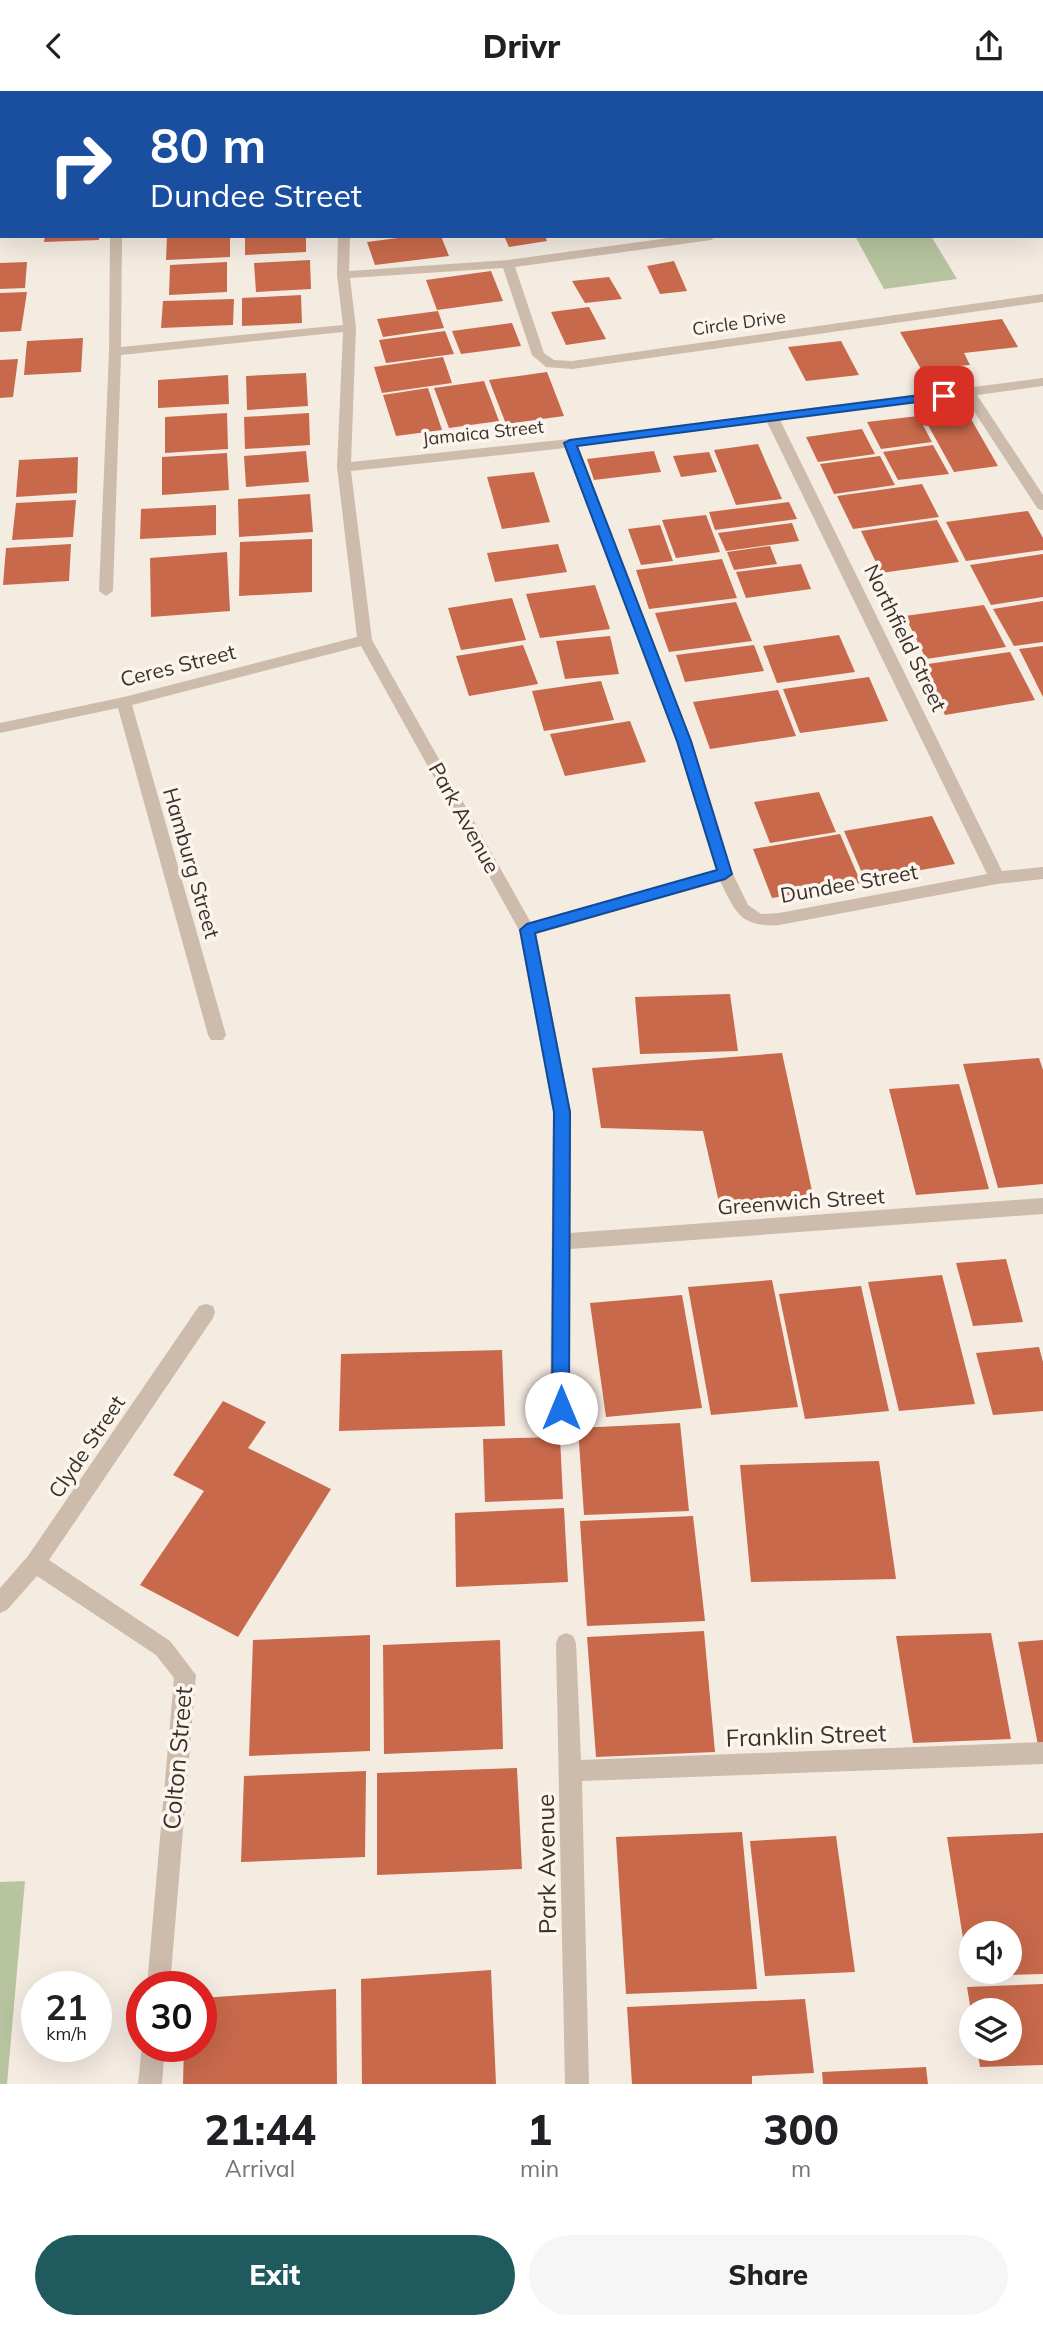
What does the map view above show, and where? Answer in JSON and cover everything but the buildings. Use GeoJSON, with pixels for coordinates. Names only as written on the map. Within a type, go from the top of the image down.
{"type":"FeatureCollection","features":[{"type":"Feature","properties":{"kind":"street"},"geometry":{"type":"LineString","coordinates":[[106,591],[115,352],[116,238]]}},
{"type":"Feature","properties":{"kind":"street","name":"Park Avenue"},"geometry":{"type":"LineString","coordinates":[[344,238],[343,275],[350,328],[344,467],[365,640],[527,930],[562,1112],[561,1408]]}},
{"type":"Feature","properties":{"kind":"street"},"geometry":{"type":"LineString","coordinates":[[343,275],[508,264],[696,238]]}},
{"type":"Feature","properties":{"kind":"street","name":"Circle Drive"},"geometry":{"type":"LineString","coordinates":[[508,264],[538,355],[551,364],[572,365],[1043,298]]}},
{"type":"Feature","properties":{"kind":"street"},"geometry":{"type":"LineString","coordinates":[[115,352],[350,328]]}},
{"type":"Feature","properties":{"kind":"street","name":"Jamaica Street"},"geometry":{"type":"LineString","coordinates":[[344,467],[570,443],[1043,382]]}},
{"type":"Feature","properties":{"kind":"street"},"geometry":{"type":"LineString","coordinates":[[969,393],[1043,506]]}},
{"type":"Feature","properties":{"kind":"street","name":"Northfield Street"},"geometry":{"type":"LineString","coordinates":[[772,418],[998,878]]}},
{"type":"Feature","properties":{"kind":"street","name":"Dundee Street"},"geometry":{"type":"LineString","coordinates":[[570,443],[684,741],[725,874],[742,909],[758,920],[779,919],[998,878],[1043,873]]}},
{"type":"Feature","properties":{"kind":"street","name":"Ceres Street"},"geometry":{"type":"LineString","coordinates":[[0,728],[124,702],[365,640]]}},
{"type":"Feature","properties":{"kind":"street","name":"Hamburg Street"},"geometry":{"type":"LineString","coordinates":[[124,702],[217,1035]]}},
{"type":"Feature","properties":{"kind":"street"},"geometry":{"type":"LineString","coordinates":[[527,930],[725,874]]}},
{"type":"Feature","properties":{"kind":"street","name":"Greenwich Street"},"geometry":{"type":"LineString","coordinates":[[562,1242],[1043,1206]]}},
{"type":"Feature","properties":{"kind":"street","name":"Clyde Street"},"geometry":{"type":"LineString","coordinates":[[0,1603],[35,1563],[206,1312]]}},
{"type":"Feature","properties":{"kind":"street","name":"Colton Street"},"geometry":{"type":"LineString","coordinates":[[35,1563],[163,1648],[185,1675],[159,1971]]}},
{"type":"Feature","properties":{"kind":"street","name":"Park Avenue"},"geometry":{"type":"LineString","coordinates":[[566,1643],[577,2084]]}},
{"type":"Feature","properties":{"kind":"street","name":"Franklin Street"},"geometry":{"type":"LineString","coordinates":[[571,1771],[1043,1753]]}},
{"type":"Feature","properties":{"kind":"street"},"geometry":{"type":"LineString","coordinates":[[150,2084],[152,2062]]}},
{"type":"Feature","properties":{"kind":"green space"},"geometry":{"type":"Polygon","coordinates":[[[856,238],[932,238],[957,279],[884,289],[856,238]]]}},
{"type":"Feature","properties":{"kind":"green space"},"geometry":{"type":"Polygon","coordinates":[[[25,1881],[7,2084],[0,2084],[0,1882],[25,1881]]]}},
{"type":"Feature","properties":{"kind":"route"},"geometry":{"type":"LineString","coordinates":[[561,1408],[562,1112],[527,930],[725,874],[684,741],[570,443],[944,396]]}}]}
